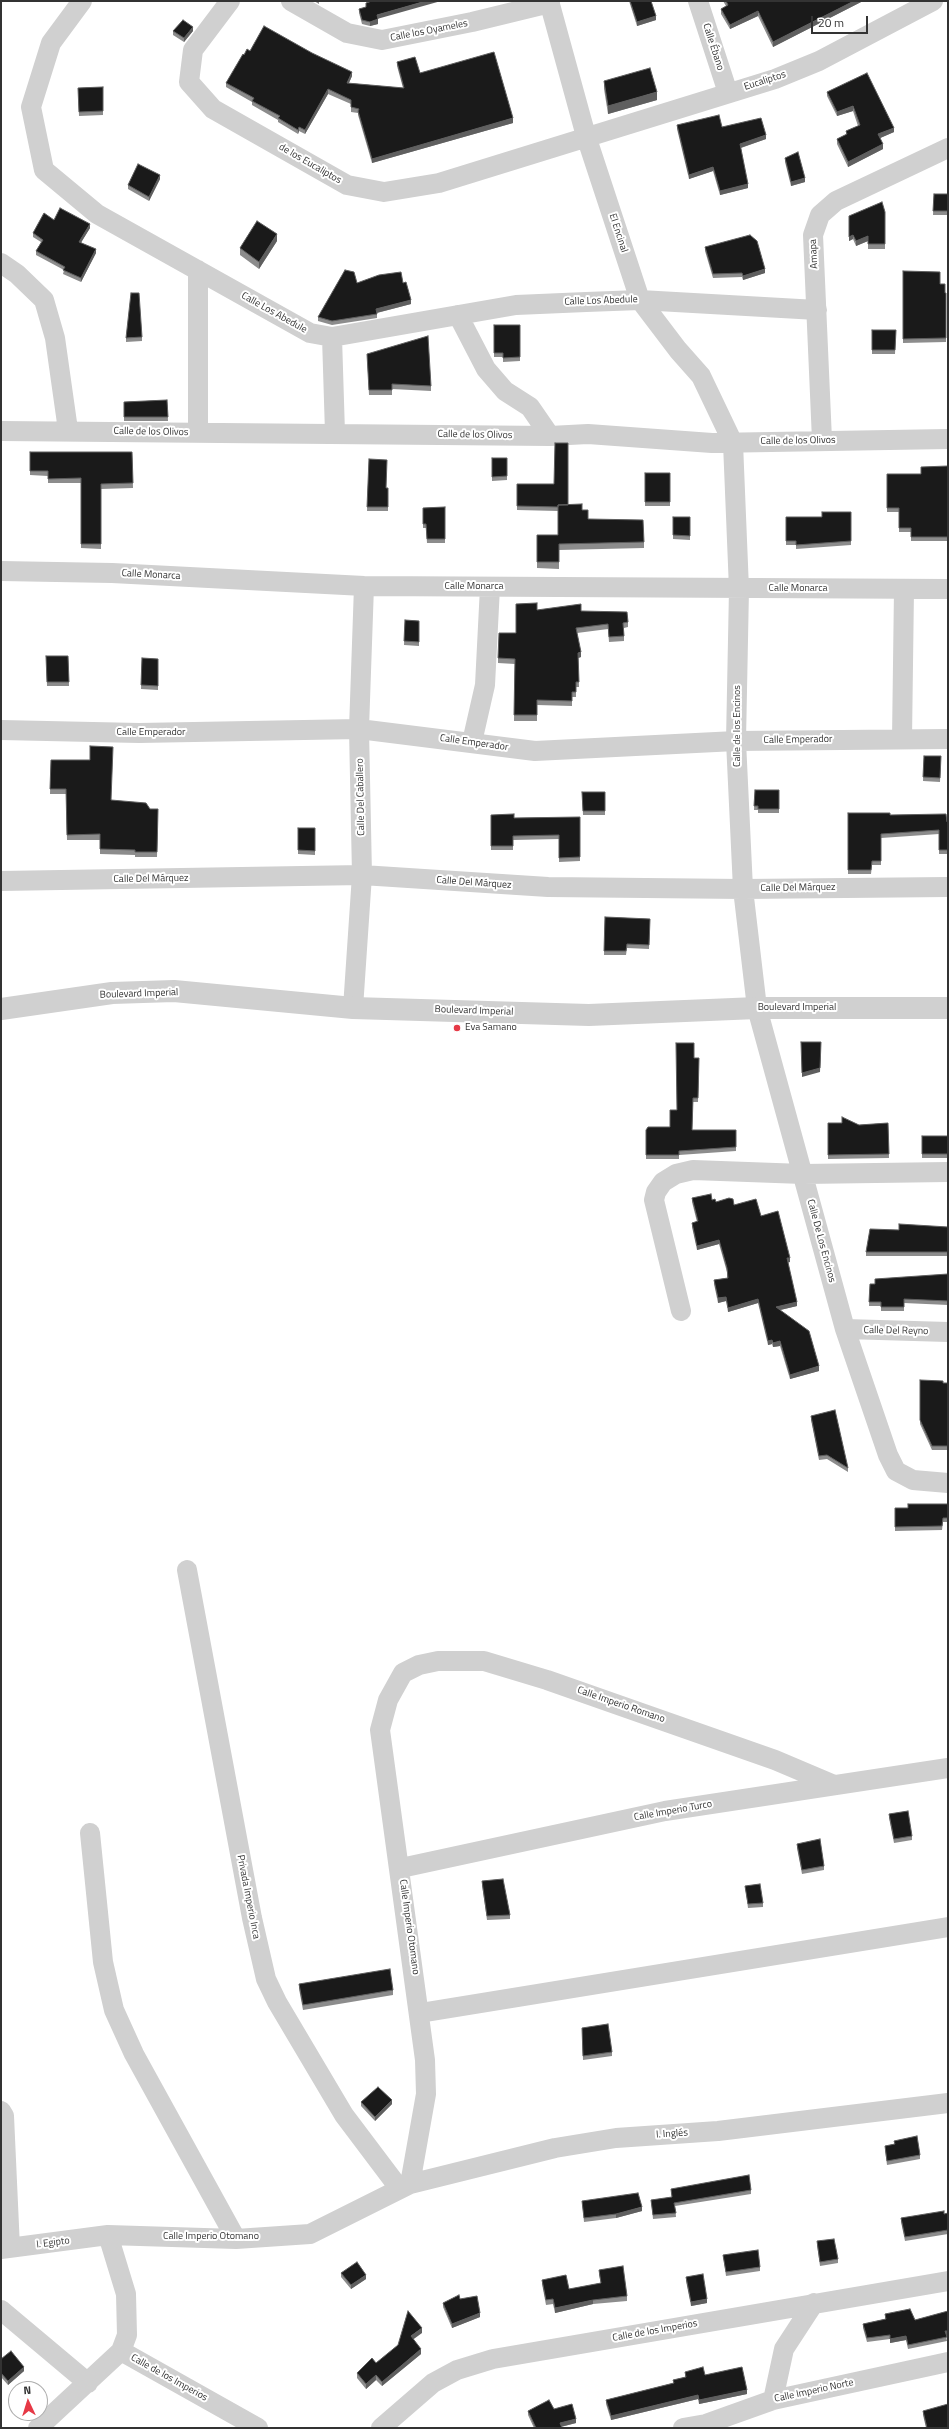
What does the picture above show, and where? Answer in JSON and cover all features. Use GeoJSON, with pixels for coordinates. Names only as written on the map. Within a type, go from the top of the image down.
{"type":"FeatureCollection","features":[{"type":"Feature","properties":{"kind":"street","name":"Calle Los Abedule"},"geometry":{"type":"LineString","coordinates":[[82,1],[51,43],[30,106],[44,170],[97,214],[310,333],[332,337],[516,305],[640,300],[817,310]]}},
{"type":"Feature","properties":{"kind":"street","name":"de los Eucaliptos"},"geometry":{"type":"LineString","coordinates":[[230,1],[193,50],[189,82],[214,109],[347,186],[384,192],[439,183],[586,136]]}},
{"type":"Feature","properties":{"kind":"street","name":"Calle los Oyameles"},"geometry":{"type":"LineString","coordinates":[[291,1],[347,33],[382,40],[472,22],[550,2]]}},
{"type":"Feature","properties":{"kind":"street","name":"Calle Ébano"},"geometry":{"type":"LineString","coordinates":[[698,1],[728,93]]}},
{"type":"Feature","properties":{"kind":"street","name":"Eucaliptos"},"geometry":{"type":"LineString","coordinates":[[586,136],[775,79],[820,61],[934,1]]}},
{"type":"Feature","properties":{"kind":"street","name":"El Encinal"},"geometry":{"type":"LineString","coordinates":[[550,2],[586,136],[640,300],[678,350],[701,376],[733,443]]}},
{"type":"Feature","properties":{"kind":"street","name":"Amapa"},"geometry":{"type":"LineString","coordinates":[[822,440],[813,235],[820,214],[836,201],[948,148]]}},
{"type":"Feature","properties":{"kind":"street"},"geometry":{"type":"LineString","coordinates":[[1,263],[17,274],[44,300],[55,338],[68,430]]}},
{"type":"Feature","properties":{"kind":"street"},"geometry":{"type":"LineString","coordinates":[[198,270],[198,433]]}},
{"type":"Feature","properties":{"kind":"street"},"geometry":{"type":"LineString","coordinates":[[458,315],[486,369],[505,391],[530,407],[550,436]]}},
{"type":"Feature","properties":{"kind":"street"},"geometry":{"type":"LineString","coordinates":[[332,337],[335,433]]}},
{"type":"Feature","properties":{"kind":"street","name":"Calle de los Olivos"},"geometry":{"type":"LineString","coordinates":[[1,431],[68,430],[198,433],[550,436],[588,434],[733,443],[822,440],[948,439]]}},
{"type":"Feature","properties":{"kind":"street","name":"Calle de los Encinos"},"geometry":{"type":"LineString","coordinates":[[733,443],[739,589],[736,741],[743,889],[757,1008]]}},
{"type":"Feature","properties":{"kind":"street","name":"Calle Monarca"},"geometry":{"type":"LineString","coordinates":[[1,571],[112,573],[364,586],[904,590],[948,589]]}},
{"type":"Feature","properties":{"kind":"street","name":"Calle Del Caballero"},"geometry":{"type":"LineString","coordinates":[[353,1008],[362,875],[359,729],[364,586]]}},
{"type":"Feature","properties":{"kind":"street"},"geometry":{"type":"LineString","coordinates":[[472,742],[485,685],[490,587]]}},
{"type":"Feature","properties":{"kind":"street"},"geometry":{"type":"LineString","coordinates":[[902,739],[904,590]]}},
{"type":"Feature","properties":{"kind":"street","name":"Calle Emperador"},"geometry":{"type":"LineString","coordinates":[[1,730],[139,733],[359,729],[472,742],[492,747],[535,751],[736,741],[948,739]]}},
{"type":"Feature","properties":{"kind":"street","name":"Calle Del Márquez"},"geometry":{"type":"LineString","coordinates":[[1,882],[362,875],[548,888],[743,889],[948,887]]}},
{"type":"Feature","properties":{"kind":"street","name":"Boulevard Imperial"},"geometry":{"type":"LineString","coordinates":[[1,1009],[112,993],[174,991],[353,1008],[589,1014],[757,1008],[948,1008]]}},
{"type":"Feature","properties":{"kind":"street","name":"Calle De Los Encinos"},"geometry":{"type":"LineString","coordinates":[[757,1008],[845,1329],[888,1455],[896,1470],[913,1480],[948,1483]]}},
{"type":"Feature","properties":{"kind":"street"},"geometry":{"type":"LineString","coordinates":[[681,1311],[654,1200],[656,1192],[663,1182],[676,1174],[693,1170],[803,1174],[948,1172]]}},
{"type":"Feature","properties":{"kind":"street","name":"Calle Del Reyno"},"geometry":{"type":"LineString","coordinates":[[845,1329],[948,1332]]}},
{"type":"Feature","properties":{"kind":"street","name":"Privada Imperio Inca"},"geometry":{"type":"LineString","coordinates":[[187,1570],[252,1918],[266,1979],[277,2002],[344,2115],[405,2186]]}},
{"type":"Feature","properties":{"kind":"street","name":"Calle Imperio Romano"},"geometry":{"type":"LineString","coordinates":[[403,1673],[419,1666],[438,1661],[484,1661],[547,1680],[768,1757],[834,1785]]}},
{"type":"Feature","properties":{"kind":"street","name":"Calle Imperio Otomano"},"geometry":{"type":"LineString","coordinates":[[108,2235],[236,2239],[310,2234],[405,2186],[426,2094],[425,2060],[401,1868],[380,1730],[388,1700],[403,1673]]}},
{"type":"Feature","properties":{"kind":"street","name":"Calle Imperio Turco"},"geometry":{"type":"LineString","coordinates":[[401,1868],[665,1812],[948,1768]]}},
{"type":"Feature","properties":{"kind":"street"},"geometry":{"type":"LineString","coordinates":[[90,1833],[103,1962],[114,2010],[134,2054],[236,2239]]}},
{"type":"Feature","properties":{"kind":"street"},"geometry":{"type":"LineString","coordinates":[[420,2013],[948,1927]]}},
{"type":"Feature","properties":{"kind":"street","name":"I. Inglés"},"geometry":{"type":"LineString","coordinates":[[405,2186],[555,2148],[616,2138],[718,2131],[948,2103]]}},
{"type":"Feature","properties":{"kind":"street"},"geometry":{"type":"LineString","coordinates":[[1,2111],[4,2116],[4,2252]]}},
{"type":"Feature","properties":{"kind":"street","name":"I. Egipto"},"geometry":{"type":"LineString","coordinates":[[4,2252],[108,2235]]}},
{"type":"Feature","properties":{"kind":"street","name":"Calle de los Imperios"},"geometry":{"type":"LineString","coordinates":[[108,2235],[126,2294],[127,2335],[121,2351],[258,2428]]}},
{"type":"Feature","properties":{"kind":"street","name":"Calle de los Imperios"},"geometry":{"type":"LineString","coordinates":[[381,2428],[433,2383],[457,2370],[493,2359],[814,2302],[948,2281]]}},
{"type":"Feature","properties":{"kind":"street"},"geometry":{"type":"LineString","coordinates":[[773,2400],[784,2349],[814,2302]]}},
{"type":"Feature","properties":{"kind":"street"},"geometry":{"type":"LineString","coordinates":[[1,2310],[88,2383]]}},
{"type":"Feature","properties":{"kind":"street"},"geometry":{"type":"LineString","coordinates":[[38,2428],[121,2351]]}},
{"type":"Feature","properties":{"kind":"street","name":"Calle Imperio Norte"},"geometry":{"type":"LineString","coordinates":[[683,2428],[706,2426],[773,2400],[948,2362]]}},
{"type":"Feature","properties":{"kind":"building"},"geometry":{"type":"Polygon","coordinates":[[[372,1],[426,1],[377,15],[378,19],[370,22],[362,20],[359,9],[366,7],[366,3],[372,1]]]}},
{"type":"Feature","properties":{"kind":"building"},"geometry":{"type":"Polygon","coordinates":[[[630,1],[651,1],[656,16],[637,22],[630,1]]]}},
{"type":"Feature","properties":{"kind":"building"},"geometry":{"type":"Polygon","coordinates":[[[726,1],[854,1],[773,42],[758,11],[730,25],[721,9],[728,5],[726,1]]]}},
{"type":"Feature","properties":{"kind":"building"},"geometry":{"type":"Polygon","coordinates":[[[183,20],[193,27],[184,38],[173,31],[183,20]]]}},
{"type":"Feature","properties":{"kind":"building"},"geometry":{"type":"Polygon","coordinates":[[[264,26],[312,53],[352,72],[347,83],[404,88],[397,62],[415,57],[420,73],[494,52],[513,118],[372,159],[358,111],[359,109],[351,107],[351,100],[328,89],[305,130],[299,127],[298,130],[278,118],[280,116],[252,101],[254,98],[226,83],[243,54],[244,55],[247,49],[250,51],[264,26]]]}},
{"type":"Feature","properties":{"kind":"building"},"geometry":{"type":"Polygon","coordinates":[[[650,68],[657,92],[608,106],[604,81],[650,68]]]}},
{"type":"Feature","properties":{"kind":"building"},"geometry":{"type":"Polygon","coordinates":[[[867,73],[894,128],[878,134],[883,144],[848,162],[837,139],[847,134],[846,131],[860,125],[853,106],[837,112],[827,92],[867,73]]]}},
{"type":"Feature","properties":{"kind":"building"},"geometry":{"type":"Polygon","coordinates":[[[103,87],[103,111],[79,112],[78,88],[103,87]]]}},
{"type":"Feature","properties":{"kind":"building"},"geometry":{"type":"Polygon","coordinates":[[[719,115],[722,127],[761,118],[766,135],[740,144],[748,184],[720,191],[713,167],[689,175],[677,125],[719,115]]]}},
{"type":"Feature","properties":{"kind":"building"},"geometry":{"type":"Polygon","coordinates":[[[798,152],[805,178],[791,182],[785,158],[798,152]]]}},
{"type":"Feature","properties":{"kind":"building"},"geometry":{"type":"Polygon","coordinates":[[[138,164],[160,175],[149,197],[128,185],[138,164]]]}},
{"type":"Feature","properties":{"kind":"building"},"geometry":{"type":"Polygon","coordinates":[[[934,194],[948,194],[948,211],[933,211],[934,194]]]}},
{"type":"Feature","properties":{"kind":"building"},"geometry":{"type":"Polygon","coordinates":[[[882,202],[885,212],[885,244],[868,244],[868,236],[856,241],[853,235],[849,237],[849,216],[882,202]]]}},
{"type":"Feature","properties":{"kind":"building"},"geometry":{"type":"Polygon","coordinates":[[[60,208],[90,224],[79,242],[96,249],[81,278],[63,270],[65,267],[36,251],[43,240],[33,233],[44,213],[54,220],[60,208]]]}},
{"type":"Feature","properties":{"kind":"building"},"geometry":{"type":"Polygon","coordinates":[[[257,221],[277,234],[259,262],[240,248],[257,221]]]}},
{"type":"Feature","properties":{"kind":"building"},"geometry":{"type":"Polygon","coordinates":[[[750,235],[757,241],[765,269],[743,276],[742,273],[713,274],[705,247],[750,235]]]}},
{"type":"Feature","properties":{"kind":"building"},"geometry":{"type":"Polygon","coordinates":[[[345,270],[354,272],[357,283],[379,275],[401,272],[403,283],[406,282],[411,300],[376,309],[377,314],[332,321],[318,317],[345,270]]]}},
{"type":"Feature","properties":{"kind":"building"},"geometry":{"type":"Polygon","coordinates":[[[903,271],[940,272],[940,284],[945,284],[946,293],[946,338],[903,339],[903,271]]]}},
{"type":"Feature","properties":{"kind":"building"},"geometry":{"type":"Polygon","coordinates":[[[131,293],[139,293],[142,337],[126,338],[131,293]]]}},
{"type":"Feature","properties":{"kind":"building"},"geometry":{"type":"Polygon","coordinates":[[[494,325],[520,325],[520,357],[503,358],[503,353],[494,353],[494,325]]]}},
{"type":"Feature","properties":{"kind":"building"},"geometry":{"type":"Polygon","coordinates":[[[872,330],[896,330],[895,350],[872,350],[872,330]]]}},
{"type":"Feature","properties":{"kind":"building"},"geometry":{"type":"Polygon","coordinates":[[[428,336],[431,386],[392,384],[392,390],[369,390],[367,354],[428,336]]]}},
{"type":"Feature","properties":{"kind":"building"},"geometry":{"type":"Polygon","coordinates":[[[167,400],[168,417],[124,417],[124,402],[167,400]]]}},
{"type":"Feature","properties":{"kind":"building"},"geometry":{"type":"Polygon","coordinates":[[[555,443],[568,443],[568,505],[558,505],[558,507],[517,506],[517,484],[554,484],[555,443]]]}},
{"type":"Feature","properties":{"kind":"building"},"geometry":{"type":"Polygon","coordinates":[[[30,452],[132,452],[133,483],[101,484],[101,544],[81,544],[81,478],[48,479],[48,471],[30,471],[30,452]]]}},
{"type":"Feature","properties":{"kind":"building"},"geometry":{"type":"Polygon","coordinates":[[[492,458],[507,458],[507,476],[492,477],[492,458]]]}},
{"type":"Feature","properties":{"kind":"building"},"geometry":{"type":"Polygon","coordinates":[[[369,459],[387,460],[386,488],[388,488],[388,507],[367,507],[369,459]]]}},
{"type":"Feature","properties":{"kind":"building"},"geometry":{"type":"Polygon","coordinates":[[[948,466],[948,537],[911,537],[911,528],[899,528],[899,508],[887,508],[887,474],[921,474],[921,467],[948,466]]]}},
{"type":"Feature","properties":{"kind":"building"},"geometry":{"type":"Polygon","coordinates":[[[645,473],[670,473],[670,502],[645,502],[645,473]]]}},
{"type":"Feature","properties":{"kind":"building"},"geometry":{"type":"Polygon","coordinates":[[[582,504],[582,510],[588,510],[588,519],[643,520],[644,542],[559,544],[559,562],[537,562],[537,535],[558,535],[558,505],[582,504]]]}},
{"type":"Feature","properties":{"kind":"building"},"geometry":{"type":"Polygon","coordinates":[[[445,507],[445,539],[427,539],[426,524],[423,524],[423,508],[445,507]]]}},
{"type":"Feature","properties":{"kind":"building"},"geometry":{"type":"Polygon","coordinates":[[[822,512],[851,512],[851,541],[796,545],[796,541],[786,541],[786,517],[822,517],[822,512]]]}},
{"type":"Feature","properties":{"kind":"building"},"geometry":{"type":"Polygon","coordinates":[[[673,517],[690,517],[690,536],[673,535],[673,517]]]}},
{"type":"Feature","properties":{"kind":"building"},"geometry":{"type":"Polygon","coordinates":[[[537,603],[537,610],[581,604],[581,611],[627,612],[628,622],[623,623],[624,636],[609,637],[608,624],[576,628],[581,652],[578,653],[579,682],[576,682],[576,692],[572,692],[572,701],[537,700],[537,715],[514,715],[515,659],[498,658],[499,633],[516,633],[516,604],[537,603]]]}},
{"type":"Feature","properties":{"kind":"building"},"geometry":{"type":"Polygon","coordinates":[[[405,620],[419,621],[419,642],[404,641],[405,620]]]}},
{"type":"Feature","properties":{"kind":"building"},"geometry":{"type":"Polygon","coordinates":[[[46,656],[68,656],[69,682],[47,682],[46,656]]]}},
{"type":"Feature","properties":{"kind":"building"},"geometry":{"type":"Polygon","coordinates":[[[142,658],[158,659],[158,686],[141,685],[142,658]]]}},
{"type":"Feature","properties":{"kind":"building"},"geometry":{"type":"Polygon","coordinates":[[[90,746],[113,747],[111,800],[146,803],[150,809],[158,809],[157,852],[100,849],[100,834],[67,835],[66,789],[50,789],[51,760],[90,760],[90,746]]]}},
{"type":"Feature","properties":{"kind":"building"},"geometry":{"type":"Polygon","coordinates":[[[924,756],[941,756],[940,778],[923,777],[924,756]]]}},
{"type":"Feature","properties":{"kind":"building"},"geometry":{"type":"Polygon","coordinates":[[[755,790],[779,790],[779,809],[758,809],[758,806],[754,806],[755,790]]]}},
{"type":"Feature","properties":{"kind":"building"},"geometry":{"type":"Polygon","coordinates":[[[582,792],[605,792],[605,811],[583,811],[582,792]]]}},
{"type":"Feature","properties":{"kind":"building"},"geometry":{"type":"Polygon","coordinates":[[[848,813],[890,813],[890,815],[946,814],[948,822],[948,850],[939,850],[939,830],[881,834],[881,861],[872,861],[871,870],[848,870],[848,813]]]}},
{"type":"Feature","properties":{"kind":"building"},"geometry":{"type":"Polygon","coordinates":[[[514,814],[514,818],[580,817],[580,857],[559,858],[559,835],[513,836],[513,846],[491,846],[491,815],[514,814]]]}},
{"type":"Feature","properties":{"kind":"building"},"geometry":{"type":"Polygon","coordinates":[[[298,828],[315,828],[315,851],[298,850],[298,828]]]}},
{"type":"Feature","properties":{"kind":"building"},"geometry":{"type":"Polygon","coordinates":[[[605,917],[650,919],[649,945],[627,944],[626,951],[604,951],[605,917]]]}},
{"type":"Feature","properties":{"kind":"building"},"geometry":{"type":"Polygon","coordinates":[[[801,1042],[821,1042],[820,1068],[802,1073],[801,1042]]]}},
{"type":"Feature","properties":{"kind":"building"},"geometry":{"type":"Polygon","coordinates":[[[676,1043],[694,1043],[694,1058],[699,1058],[698,1098],[693,1098],[692,1130],[736,1130],[736,1147],[679,1151],[679,1155],[646,1155],[646,1130],[648,1127],[670,1127],[670,1110],[677,1110],[676,1043]]]}},
{"type":"Feature","properties":{"kind":"building"},"geometry":{"type":"Polygon","coordinates":[[[842,1117],[859,1125],[888,1123],[889,1154],[828,1155],[828,1123],[842,1123],[842,1117]]]}},
{"type":"Feature","properties":{"kind":"building"},"geometry":{"type":"Polygon","coordinates":[[[922,1136],[948,1136],[948,1154],[922,1154],[922,1136]]]}},
{"type":"Feature","properties":{"kind":"building"},"geometry":{"type":"Polygon","coordinates":[[[711,1194],[712,1200],[715,1199],[716,1202],[729,1198],[733,1199],[734,1205],[756,1199],[761,1216],[778,1211],[790,1258],[787,1258],[797,1302],[776,1307],[809,1331],[819,1366],[790,1375],[780,1341],[773,1343],[772,1340],[768,1341],[758,1299],[728,1308],[726,1297],[718,1298],[714,1280],[728,1278],[727,1268],[719,1240],[697,1246],[692,1223],[698,1221],[692,1198],[711,1194]]]}},
{"type":"Feature","properties":{"kind":"building"},"geometry":{"type":"Polygon","coordinates":[[[899,1224],[948,1227],[948,1252],[866,1252],[870,1229],[899,1230],[899,1224]]]}},
{"type":"Feature","properties":{"kind":"building"},"geometry":{"type":"Polygon","coordinates":[[[948,1274],[948,1301],[904,1299],[904,1307],[881,1307],[881,1302],[869,1302],[870,1284],[875,1284],[875,1279],[948,1274]]]}},
{"type":"Feature","properties":{"kind":"building"},"geometry":{"type":"Polygon","coordinates":[[[920,1380],[943,1381],[943,1383],[948,1383],[948,1446],[932,1446],[920,1420],[920,1380]]]}},
{"type":"Feature","properties":{"kind":"building"},"geometry":{"type":"Polygon","coordinates":[[[835,1410],[848,1468],[827,1455],[819,1456],[811,1416],[835,1410]]]}},
{"type":"Feature","properties":{"kind":"building"},"geometry":{"type":"Polygon","coordinates":[[[908,1504],[948,1504],[948,1518],[943,1518],[942,1526],[895,1527],[895,1508],[908,1508],[908,1504]]]}},
{"type":"Feature","properties":{"kind":"building"},"geometry":{"type":"Polygon","coordinates":[[[908,1811],[912,1836],[894,1839],[889,1814],[908,1811]]]}},
{"type":"Feature","properties":{"kind":"building"},"geometry":{"type":"Polygon","coordinates":[[[820,1839],[824,1866],[802,1870],[797,1844],[820,1839]]]}},
{"type":"Feature","properties":{"kind":"building"},"geometry":{"type":"Polygon","coordinates":[[[503,1879],[510,1915],[487,1916],[482,1881],[503,1879]]]}},
{"type":"Feature","properties":{"kind":"building"},"geometry":{"type":"Polygon","coordinates":[[[760,1884],[763,1903],[748,1904],[745,1886],[760,1884]]]}},
{"type":"Feature","properties":{"kind":"building"},"geometry":{"type":"Polygon","coordinates":[[[390,1969],[393,1990],[303,2005],[299,1984],[390,1969]]]}},
{"type":"Feature","properties":{"kind":"building"},"geometry":{"type":"Polygon","coordinates":[[[608,2024],[612,2052],[583,2056],[582,2028],[608,2024]]]}},
{"type":"Feature","properties":{"kind":"building"},"geometry":{"type":"Polygon","coordinates":[[[378,2087],[392,2100],[375,2117],[361,2102],[378,2087]]]}},
{"type":"Feature","properties":{"kind":"building"},"geometry":{"type":"Polygon","coordinates":[[[917,2136],[920,2155],[887,2161],[885,2146],[895,2144],[894,2141],[917,2136]]]}},
{"type":"Feature","properties":{"kind":"building"},"geometry":{"type":"Polygon","coordinates":[[[749,2175],[751,2190],[674,2203],[676,2213],[653,2215],[651,2200],[672,2197],[671,2189],[749,2175]]]}},
{"type":"Feature","properties":{"kind":"building"},"geometry":{"type":"Polygon","coordinates":[[[638,2193],[642,2207],[616,2214],[584,2218],[582,2201],[638,2193]]]}},
{"type":"Feature","properties":{"kind":"building"},"geometry":{"type":"Polygon","coordinates":[[[944,2211],[944,2214],[948,2213],[948,2230],[905,2237],[901,2218],[944,2211]]]}},
{"type":"Feature","properties":{"kind":"building"},"geometry":{"type":"Polygon","coordinates":[[[834,2239],[838,2259],[820,2262],[817,2241],[834,2239]]]}},
{"type":"Feature","properties":{"kind":"building"},"geometry":{"type":"Polygon","coordinates":[[[758,2250],[760,2267],[726,2272],[723,2255],[758,2250]]]}},
{"type":"Feature","properties":{"kind":"building"},"geometry":{"type":"Polygon","coordinates":[[[357,2262],[366,2275],[351,2285],[341,2273],[357,2262]]]}},
{"type":"Feature","properties":{"kind":"building"},"geometry":{"type":"Polygon","coordinates":[[[623,2266],[627,2296],[593,2300],[555,2308],[553,2299],[546,2300],[542,2280],[566,2275],[569,2289],[601,2283],[599,2270],[623,2266]]]}},
{"type":"Feature","properties":{"kind":"building"},"geometry":{"type":"Polygon","coordinates":[[[703,2274],[707,2299],[691,2302],[686,2277],[703,2274]]]}},
{"type":"Feature","properties":{"kind":"building"},"geometry":{"type":"Polygon","coordinates":[[[459,2295],[460,2299],[477,2296],[480,2313],[452,2324],[443,2303],[459,2295]]]}},
{"type":"Feature","properties":{"kind":"building"},"geometry":{"type":"Polygon","coordinates":[[[910,2309],[915,2320],[948,2311],[948,2331],[945,2331],[947,2337],[908,2345],[906,2336],[890,2339],[890,2335],[867,2338],[863,2324],[886,2319],[885,2314],[910,2309]]]}},
{"type":"Feature","properties":{"kind":"building"},"geometry":{"type":"Polygon","coordinates":[[[408,2311],[422,2328],[411,2336],[421,2349],[382,2382],[376,2375],[366,2384],[357,2373],[372,2358],[376,2363],[398,2345],[408,2311]]]}},
{"type":"Feature","properties":{"kind":"building"},"geometry":{"type":"Polygon","coordinates":[[[11,2351],[24,2367],[8,2381],[1,2373],[1,2359],[11,2351]]]}},
{"type":"Feature","properties":{"kind":"building"},"geometry":{"type":"Polygon","coordinates":[[[703,2367],[705,2375],[742,2367],[747,2390],[699,2400],[698,2395],[611,2416],[606,2400],[674,2383],[673,2380],[686,2377],[685,2372],[703,2367]]]}},
{"type":"Feature","properties":{"kind":"building"},"geometry":{"type":"Polygon","coordinates":[[[549,2400],[554,2409],[572,2404],[576,2419],[560,2423],[562,2428],[536,2428],[528,2411],[549,2400]]]}},
{"type":"Feature","properties":{"kind":"building"},"geometry":{"type":"Polygon","coordinates":[[[948,2404],[948,2428],[927,2428],[923,2411],[948,2404]]]}},
{"type":"Feature","properties":{"kind":"place","name":"Eva Samano"},"geometry":{"type":"Point","coordinates":[457,1028]}}]}
